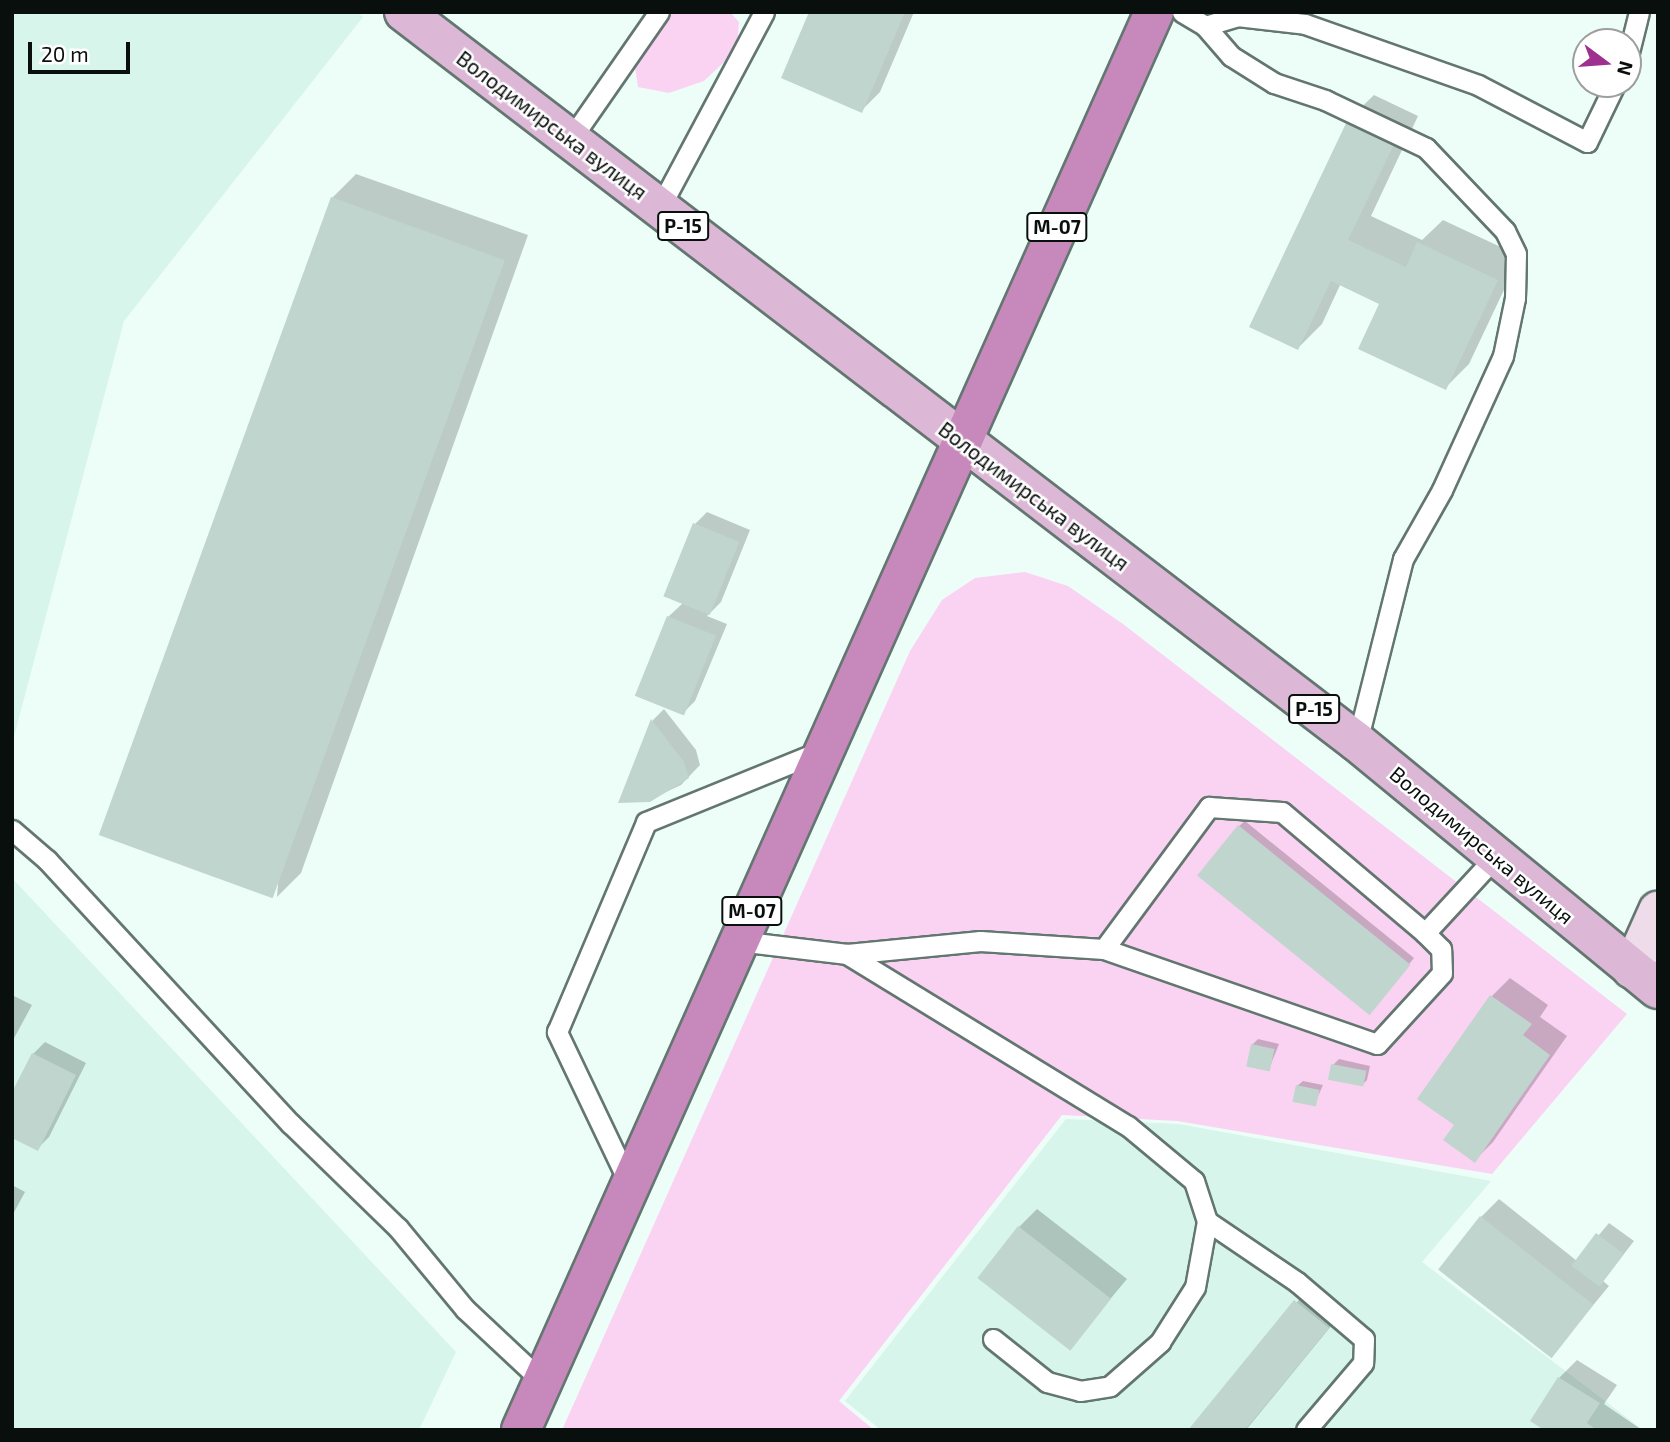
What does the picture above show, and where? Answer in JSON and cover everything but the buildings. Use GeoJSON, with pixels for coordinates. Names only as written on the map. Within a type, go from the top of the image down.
{"type":"FeatureCollection","features":[{"type":"Feature","properties":{"kind":"highway","name":"М-07"},"geometry":{"type":"LineString","coordinates":[[521,1430],[1154,12]]}},
{"type":"Feature","properties":{"kind":"main road","name":"Володимирська вулиця"},"geometry":{"type":"LineString","coordinates":[[404,12],[961,441],[1357,741],[1645,979]]}},
{"type":"Feature","properties":{"kind":"street"},"geometry":{"type":"LineString","coordinates":[[1645,979],[1658,911]]}},
{"type":"Feature","properties":{"kind":"lane"},"geometry":{"type":"LineString","coordinates":[[570,140],[659,12]]}},
{"type":"Feature","properties":{"kind":"lane"},"geometry":{"type":"LineString","coordinates":[[660,207],[764,12]]}},
{"type":"Feature","properties":{"kind":"lane"},"geometry":{"type":"LineString","coordinates":[[1182,12],[1205,26],[1230,56],[1274,83],[1325,100],[1426,148],[1506,231],[1516,254],[1515,298],[1503,356],[1442,490],[1403,559],[1357,741]]}},
{"type":"Feature","properties":{"kind":"lane"},"geometry":{"type":"LineString","coordinates":[[1205,26],[1237,16],[1305,24],[1478,85],[1587,142],[1608,98]]}},
{"type":"Feature","properties":{"kind":"lane"},"geometry":{"type":"LineString","coordinates":[[630,1185],[557,1032],[646,822],[824,750]]}},
{"type":"Feature","properties":{"kind":"lane"},"geometry":{"type":"LineString","coordinates":[[738,941],[847,954],[980,941],[1104,950],[1377,1044],[1442,973],[1441,949],[1282,812],[1209,807],[1104,950]]}},
{"type":"Feature","properties":{"kind":"lane"},"geometry":{"type":"LineString","coordinates":[[12,830],[47,860],[291,1124],[398,1228],[465,1309],[543,1382]]}},
{"type":"Feature","properties":{"kind":"lane"},"geometry":{"type":"LineString","coordinates":[[1425,933],[1496,856]]}},
{"type":"Feature","properties":{"kind":"lane"},"geometry":{"type":"LineString","coordinates":[[847,954],[1128,1126],[1194,1181],[1207,1221],[1195,1287],[1160,1342],[1111,1386],[1080,1391],[1047,1382],[993,1339]]}},
{"type":"Feature","properties":{"kind":"lane"},"geometry":{"type":"LineString","coordinates":[[1207,1221],[1297,1282],[1364,1339],[1363,1363],[1306,1430]]}},
{"type":"Feature","properties":{"kind":"shaded area"},"geometry":{"type":"Polygon","coordinates":[[[12,12],[356,12],[363,17],[124,321],[12,744],[12,12]]]}},
{"type":"Feature","properties":{"kind":"shaded area"},"geometry":{"type":"Polygon","coordinates":[[[673,12],[730,12],[739,22],[737,50],[704,81],[669,93],[638,87],[635,68],[673,12]]]}},
{"type":"Feature","properties":{"kind":"shaded area"},"geometry":{"type":"Polygon","coordinates":[[[1025,572],[1068,586],[1123,624],[1627,1014],[1492,1174],[1177,1121],[1062,1115],[839,1401],[874,1430],[562,1430],[910,651],[942,600],[975,578],[1025,572]]]}},
{"type":"Feature","properties":{"kind":"shaded area"},"geometry":{"type":"Polygon","coordinates":[[[12,878],[456,1352],[419,1430],[12,1430],[12,878]]]}},
{"type":"Feature","properties":{"kind":"shaded area"},"geometry":{"type":"Polygon","coordinates":[[[1066,1119],[1179,1124],[1491,1181],[1422,1262],[1643,1430],[881,1430],[845,1401],[1066,1119]]]}}]}
